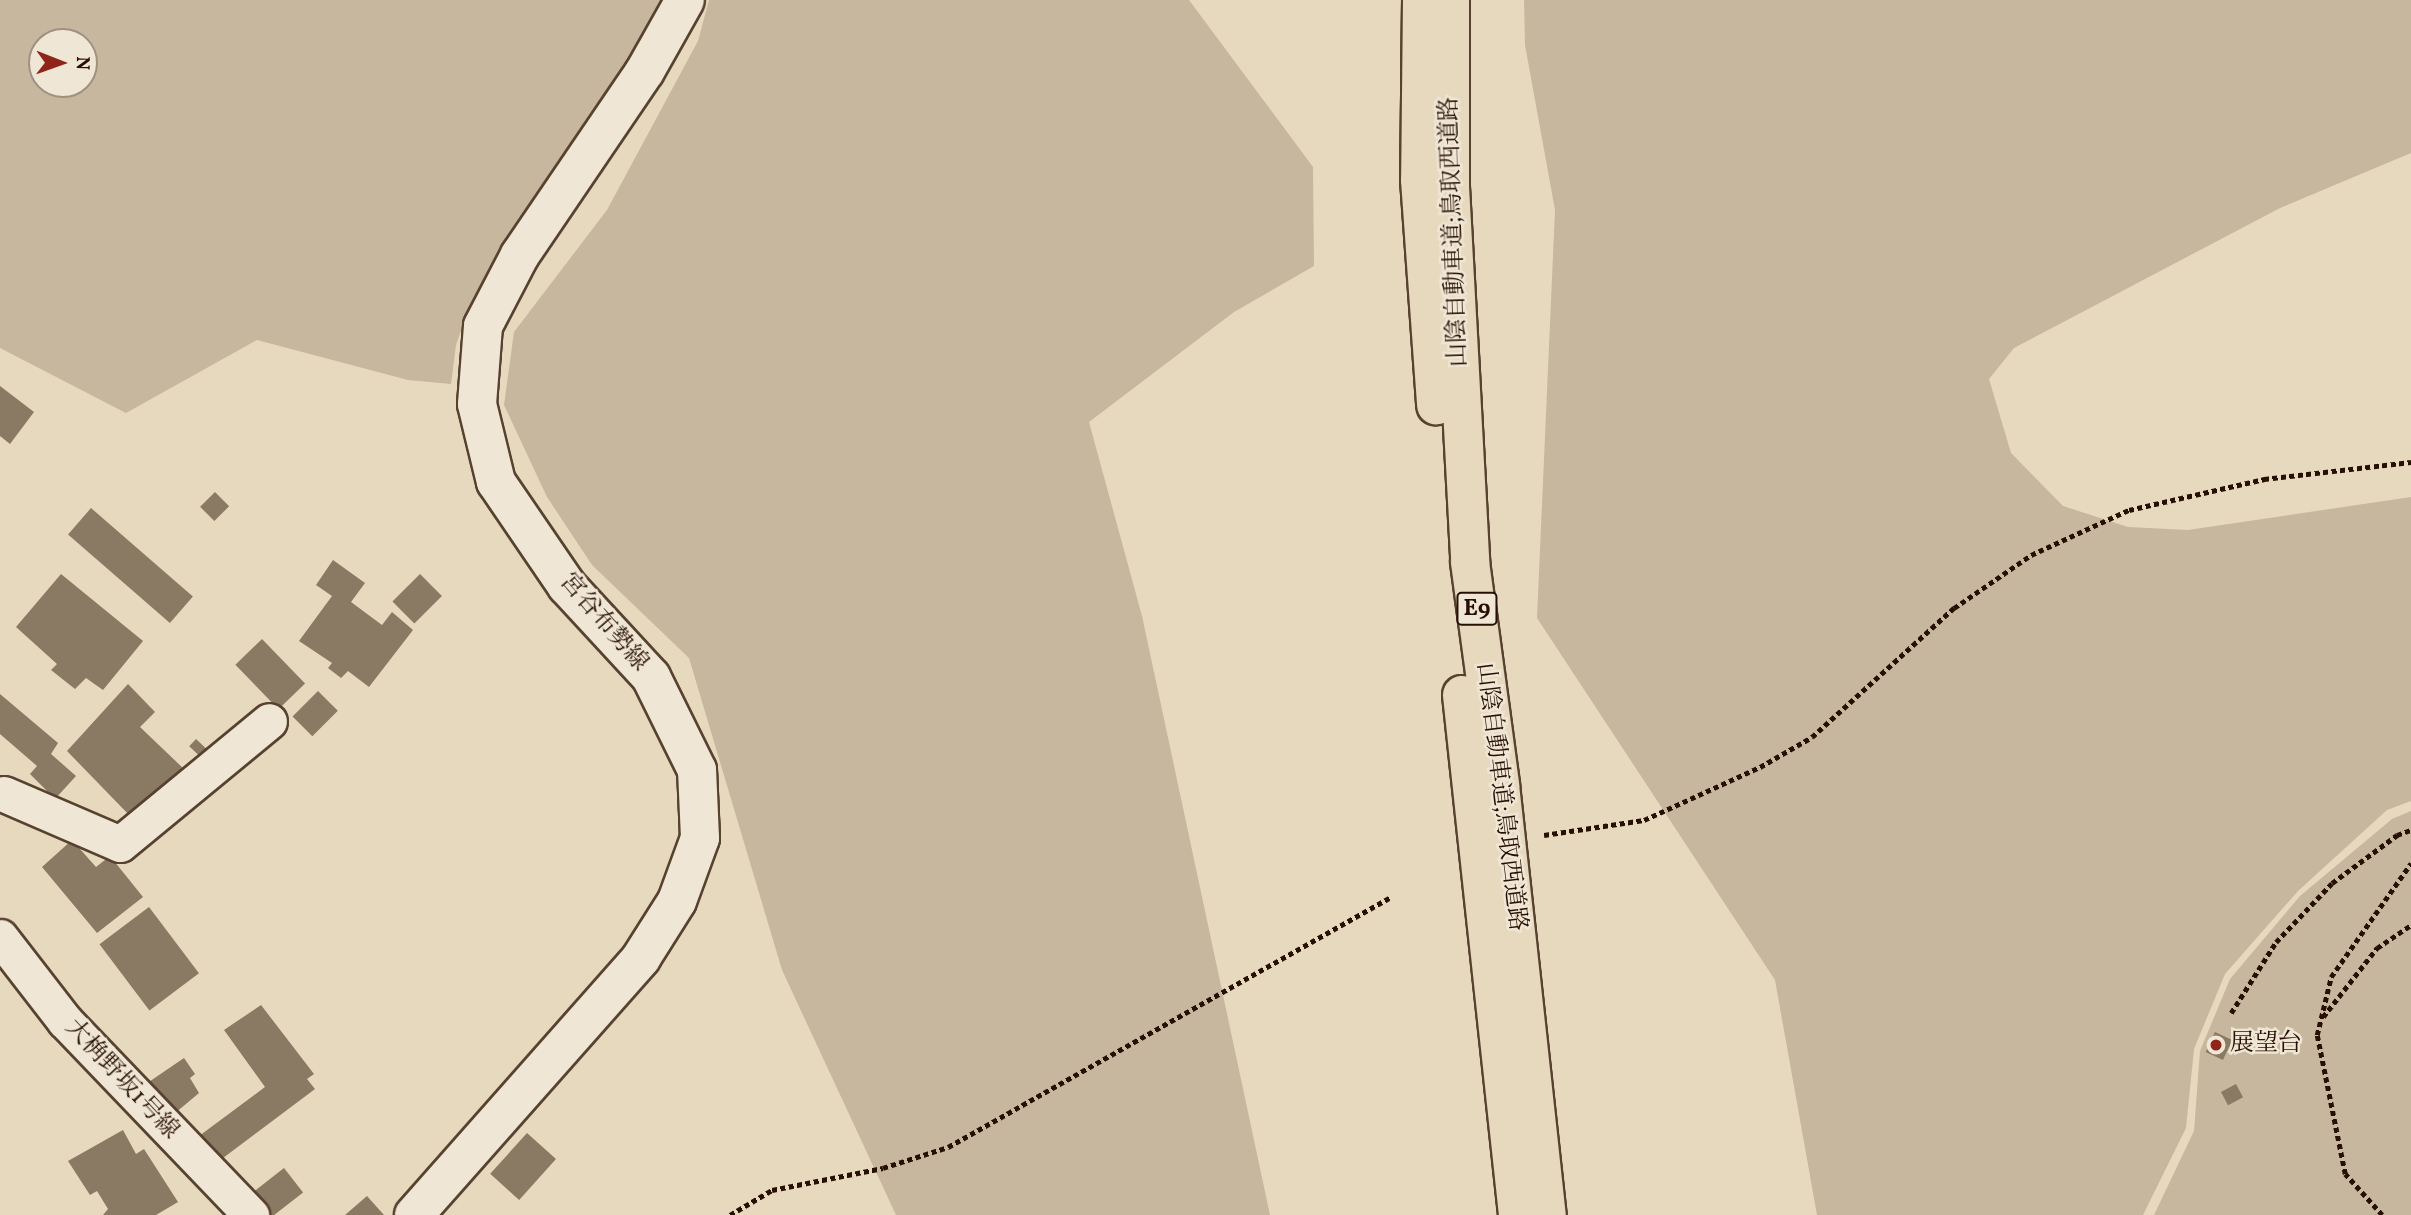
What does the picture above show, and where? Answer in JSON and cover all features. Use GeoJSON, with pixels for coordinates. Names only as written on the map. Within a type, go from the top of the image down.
{"type":"FeatureCollection","features":[{"type":"Feature","properties":{"kind":"highway","name":"山陰自動車道;鳥取西道路"},"geometry":{"type":"LineString","coordinates":[[1422,0],[1420,180],[1447,564],[1518,1215]]}},
{"type":"Feature","properties":{"kind":"highway","name":"山陰自動車道;鳥取西道路"},"geometry":{"type":"LineString","coordinates":[[1450,0],[1450,187],[1470,562],[1503,812],[1547,1215]]}},
{"type":"Feature","properties":{"kind":"street","name":"宮谷布勢線"},"geometry":{"type":"LineString","coordinates":[[414,1215],[641,958],[677,901],[700,838],[697,770],[651,677],[567,586],[496,482],[477,404],[483,326],[520,255],[645,71],[685,0]]}},
{"type":"Feature","properties":{"kind":"street"},"geometry":{"type":"LineString","coordinates":[[1,791],[120,844],[269,721]]}},
{"type":"Feature","properties":{"kind":"street","name":"大桷野坂1号線"},"geometry":{"type":"LineString","coordinates":[[0,937],[65,1021],[251,1215]]}},
{"type":"Feature","properties":{"kind":"path"},"geometry":{"type":"LineString","coordinates":[[1539,836],[1644,820],[1760,767],[1831,721],[1954,608],[2031,555],[2129,510],[2264,479],[2411,462]]}},
{"type":"Feature","properties":{"kind":"path"},"geometry":{"type":"LineString","coordinates":[[2231,1013],[2276,942],[2332,883],[2397,835],[2411,830]]}},
{"type":"Feature","properties":{"kind":"path"},"geometry":{"type":"LineString","coordinates":[[2382,1215],[2345,1174],[2317,1035],[2331,977],[2411,863]]}},
{"type":"Feature","properties":{"kind":"path"},"geometry":{"type":"LineString","coordinates":[[730,1215],[772,1190],[883,1168],[948,1147],[1391,897]]}},
{"type":"Feature","properties":{"kind":"path"},"geometry":{"type":"LineString","coordinates":[[2320,1021],[2377,948],[2411,925]]}},
{"type":"Feature","properties":{"kind":"shaded area"},"geometry":{"type":"Polygon","coordinates":[[[0,0],[661,0],[627,61],[493,262],[469,307],[456,345],[451,384],[408,380],[257,340],[126,413],[0,348],[0,0]]]}},
{"type":"Feature","properties":{"kind":"shaded area"},"geometry":{"type":"Polygon","coordinates":[[[709,0],[1189,0],[1313,167],[1314,266],[1234,312],[1089,422],[1142,616],[1270,1215],[896,1215],[782,970],[689,658],[592,565],[547,497],[504,405],[514,332],[607,210],[698,41],[709,0]]]}},
{"type":"Feature","properties":{"kind":"shaded area"},"geometry":{"type":"Polygon","coordinates":[[[1524,0],[2411,0],[2411,153],[2280,208],[2014,348],[1989,379],[2011,453],[2063,506],[2128,527],[2188,530],[2411,497],[2411,801],[2387,810],[2298,891],[2225,974],[2194,1049],[2186,1128],[2143,1215],[1817,1215],[1775,980],[1537,618],[1555,210],[1525,45],[1524,0]]]}},
{"type":"Feature","properties":{"kind":"shaded area"},"geometry":{"type":"Polygon","coordinates":[[[2411,811],[2411,1215],[2154,1215],[2194,1131],[2200,1051],[2230,979],[2300,896],[2392,819],[2411,811]]]}},
{"type":"Feature","properties":{"kind":"building"},"geometry":{"type":"Polygon","coordinates":[[[0,386],[34,412],[10,444],[0,436],[0,386]]]}},
{"type":"Feature","properties":{"kind":"building"},"geometry":{"type":"Polygon","coordinates":[[[215,492],[229,506],[214,521],[200,507],[215,492]]]}},
{"type":"Feature","properties":{"kind":"building"},"geometry":{"type":"Polygon","coordinates":[[[91,508],[193,597],[170,623],[68,534],[91,508]]]}},
{"type":"Feature","properties":{"kind":"building"},"geometry":{"type":"Polygon","coordinates":[[[333,560],[365,583],[351,602],[382,625],[392,612],[413,630],[369,687],[348,671],[341,678],[328,668],[332,663],[299,641],[332,596],[316,585],[333,560]]]}},
{"type":"Feature","properties":{"kind":"building"},"geometry":{"type":"Polygon","coordinates":[[[61,574],[143,641],[103,690],[86,678],[75,689],[51,670],[57,664],[16,627],[61,574]]]}},
{"type":"Feature","properties":{"kind":"building"},"geometry":{"type":"Polygon","coordinates":[[[420,574],[442,596],[414,623],[392,602],[420,574]]]}},
{"type":"Feature","properties":{"kind":"building"},"geometry":{"type":"Polygon","coordinates":[[[262,639],[305,684],[278,709],[235,665],[262,639]]]}},
{"type":"Feature","properties":{"kind":"building"},"geometry":{"type":"Polygon","coordinates":[[[128,684],[155,712],[140,727],[185,770],[132,818],[67,751],[128,684]]]}},
{"type":"Feature","properties":{"kind":"building"},"geometry":{"type":"Polygon","coordinates":[[[318,691],[338,711],[312,736],[293,716],[318,691]]]}},
{"type":"Feature","properties":{"kind":"building"},"geometry":{"type":"Polygon","coordinates":[[[0,694],[58,743],[51,754],[76,776],[55,799],[30,774],[37,766],[0,734],[0,694]]]}},
{"type":"Feature","properties":{"kind":"building"},"geometry":{"type":"Polygon","coordinates":[[[196,739],[208,750],[201,757],[189,746],[196,739]]]}},
{"type":"Feature","properties":{"kind":"building"},"geometry":{"type":"Polygon","coordinates":[[[72,840],[96,867],[110,856],[143,897],[97,933],[42,867],[72,840]]]}},
{"type":"Feature","properties":{"kind":"building"},"geometry":{"type":"Polygon","coordinates":[[[149,907],[199,973],[149,1011],[99,944],[149,907]]]}},
{"type":"Feature","properties":{"kind":"building"},"geometry":{"type":"Polygon","coordinates":[[[261,1005],[314,1074],[307,1079],[315,1089],[215,1164],[195,1139],[265,1087],[224,1030],[261,1005]]]}},
{"type":"Feature","properties":{"kind":"building"},"geometry":{"type":"Polygon","coordinates":[[[2215,1032],[2232,1040],[2223,1060],[2206,1052],[2215,1032]]]}},
{"type":"Feature","properties":{"kind":"building"},"geometry":{"type":"Polygon","coordinates":[[[184,1058],[195,1074],[190,1078],[199,1093],[168,1119],[140,1088],[184,1058]]]}},
{"type":"Feature","properties":{"kind":"building"},"geometry":{"type":"Polygon","coordinates":[[[2236,1084],[2243,1097],[2228,1105],[2221,1092],[2236,1084]]]}},
{"type":"Feature","properties":{"kind":"building"},"geometry":{"type":"Polygon","coordinates":[[[123,1130],[136,1154],[144,1149],[178,1202],[156,1215],[103,1215],[108,1209],[97,1191],[90,1195],[68,1161],[123,1130]]]}},
{"type":"Feature","properties":{"kind":"building"},"geometry":{"type":"Polygon","coordinates":[[[527,1133],[556,1159],[519,1200],[490,1174],[527,1133]]]}},
{"type":"Feature","properties":{"kind":"building"},"geometry":{"type":"Polygon","coordinates":[[[284,1168],[303,1192],[274,1215],[269,1215],[252,1193],[284,1168]]]}},
{"type":"Feature","properties":{"kind":"building"},"geometry":{"type":"Polygon","coordinates":[[[367,1196],[384,1215],[345,1215],[367,1196]]]}},
{"type":"Feature","properties":{"kind":"place","name":"展望台"},"geometry":{"type":"Point","coordinates":[2216,1045]}}]}
